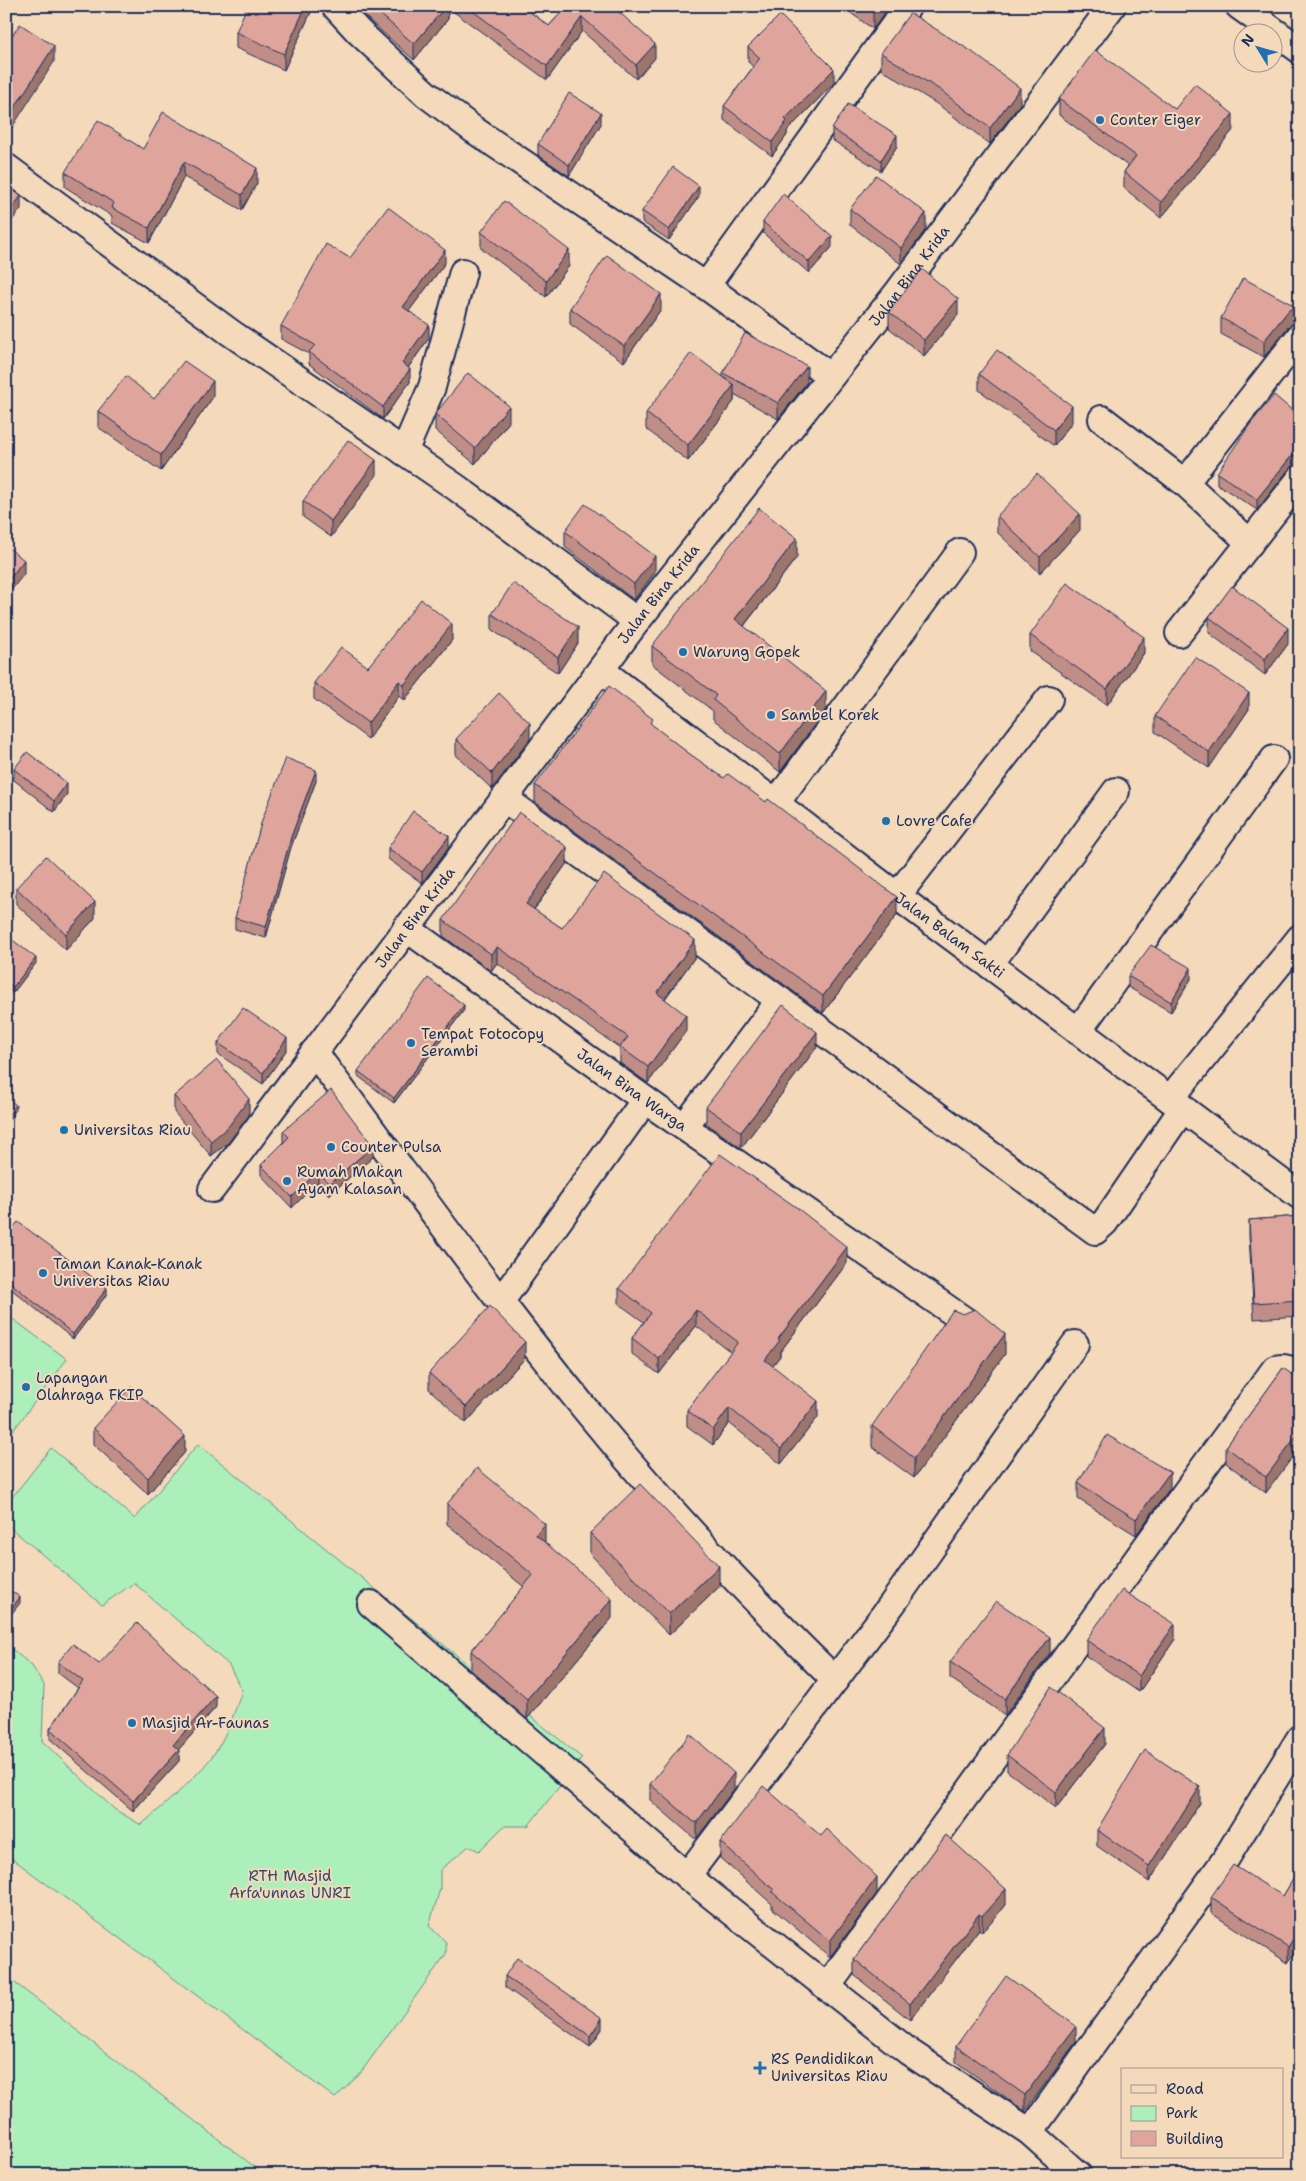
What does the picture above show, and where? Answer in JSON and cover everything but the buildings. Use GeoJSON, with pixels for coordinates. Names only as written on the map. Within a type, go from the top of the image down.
{"type":"FeatureCollection","features":[{"type":"Feature","properties":{"kind":"street"},"geometry":{"type":"LineString","coordinates":[[335,6],[358,32],[426,94],[474,130],[706,286],[830,376]]}},
{"type":"Feature","properties":{"kind":"street"},"geometry":{"type":"LineString","coordinates":[[706,286],[908,6]]}},
{"type":"Feature","properties":{"kind":"street","name":"Jalan Bina Krida"},"geometry":{"type":"LineString","coordinates":[[212,1188],[637,622],[898,292],[1112,6]]}},
{"type":"Feature","properties":{"kind":"street"},"geometry":{"type":"LineString","coordinates":[[1239,6],[1300,50]]}},
{"type":"Feature","properties":{"kind":"street"},"geometry":{"type":"LineString","coordinates":[[6,167],[231,333],[457,488],[637,622]]}},
{"type":"Feature","properties":{"kind":"street"},"geometry":{"type":"LineString","coordinates":[[404,452],[432,387],[463,272]]}},
{"type":"Feature","properties":{"kind":"street"},"geometry":{"type":"LineString","coordinates":[[1185,482],[1300,336]]}},
{"type":"Feature","properties":{"kind":"street"},"geometry":{"type":"LineString","coordinates":[[1102,419],[1185,482],[1250,543]]}},
{"type":"Feature","properties":{"kind":"street"},"geometry":{"type":"LineString","coordinates":[[1179,633],[1300,479]]}},
{"type":"Feature","properties":{"kind":"street"},"geometry":{"type":"LineString","coordinates":[[776,802],[960,552]]}},
{"type":"Feature","properties":{"kind":"street","name":"Jalan Balam Sakti"},"geometry":{"type":"LineString","coordinates":[[601,670],[897,896],[1300,1196]]}},
{"type":"Feature","properties":{"kind":"street"},"geometry":{"type":"LineString","coordinates":[[897,896],[1049,699]]}},
{"type":"Feature","properties":{"kind":"street"},"geometry":{"type":"LineString","coordinates":[[1078,1031],[1274,759]]}},
{"type":"Feature","properties":{"kind":"street"},"geometry":{"type":"LineString","coordinates":[[990,964],[1116,791]]}},
{"type":"Feature","properties":{"kind":"street"},"geometry":{"type":"LineString","coordinates":[[505,799],[1095,1231],[1105,1222],[1177,1103],[1300,938]]}},
{"type":"Feature","properties":{"kind":"street","name":"Jalan Bina Warga"},"geometry":{"type":"LineString","coordinates":[[406,928],[645,1100],[964,1320]]}},
{"type":"Feature","properties":{"kind":"street"},"geometry":{"type":"LineString","coordinates":[[684,1127],[780,1000]]}},
{"type":"Feature","properties":{"kind":"street"},"geometry":{"type":"LineString","coordinates":[[314,1052],[501,1301],[615,1444],[755,1602],[834,1680]]}},
{"type":"Feature","properties":{"kind":"street"},"geometry":{"type":"LineString","coordinates":[[501,1301],[645,1100]]}},
{"type":"Feature","properties":{"kind":"street"},"geometry":{"type":"LineString","coordinates":[[687,1876],[893,1603],[1075,1344]]}},
{"type":"Feature","properties":{"kind":"street"},"geometry":{"type":"LineString","coordinates":[[827,1987],[1275,1369],[1282,1367],[1300,1375]]}},
{"type":"Feature","properties":{"kind":"street"},"geometry":{"type":"LineString","coordinates":[[371,1604],[687,1876],[908,2052],[1030,2132],[1078,2175]]}},
{"type":"Feature","properties":{"kind":"street"},"geometry":{"type":"LineString","coordinates":[[1030,2132],[1225,1860],[1300,1738]]}},
{"type":"Feature","properties":{"kind":"green space","name":"Lapangan Olahraga FKIP"},"geometry":{"type":"Polygon","coordinates":[[[6,1314],[67,1359],[6,1440],[6,1314]]]}},
{"type":"Feature","properties":{"kind":"green space","name":"RTH Masjid Arfa'unnas UNRI"},"geometry":{"type":"Polygon","coordinates":[[[198,1444],[582,1758],[528,1826],[504,1826],[479,1851],[469,1846],[440,1870],[440,1889],[429,1926],[446,1942],[446,1954],[359,2075],[335,2098],[6,1854],[6,1644],[32,1666],[44,1685],[42,1741],[114,1809],[141,1825],[186,1785],[211,1758],[233,1717],[242,1691],[229,1665],[134,1583],[102,1605],[6,1524],[6,1505],[51,1448],[135,1519],[198,1444]]]}},
{"type":"Feature","properties":{"kind":"green space"},"geometry":{"type":"Polygon","coordinates":[[[6,1976],[265,2175],[6,2175],[6,1976]]]}},
{"type":"Feature","properties":{"kind":"place","name":"Conter Eiger"},"geometry":{"type":"Point","coordinates":[1100,120]}},
{"type":"Feature","properties":{"kind":"place","name":"Warung Gopek"},"geometry":{"type":"Point","coordinates":[683,652]}},
{"type":"Feature","properties":{"kind":"place","name":"Sambel Korek"},"geometry":{"type":"Point","coordinates":[771,715]}},
{"type":"Feature","properties":{"kind":"place","name":"Lovre Cafe"},"geometry":{"type":"Point","coordinates":[886,821]}},
{"type":"Feature","properties":{"kind":"place","name":"Tempat Fotocopy Serambi"},"geometry":{"type":"Point","coordinates":[411,1043]}},
{"type":"Feature","properties":{"kind":"place","name":"Universitas Riau"},"geometry":{"type":"Point","coordinates":[64,1130]}},
{"type":"Feature","properties":{"kind":"place","name":"Counter Pulsa"},"geometry":{"type":"Point","coordinates":[331,1147]}},
{"type":"Feature","properties":{"kind":"place","name":"Rumah Makan Ayam Kalasan"},"geometry":{"type":"Point","coordinates":[287,1181]}},
{"type":"Feature","properties":{"kind":"place","name":"Taman Kanak-Kanak Universitas Riau"},"geometry":{"type":"Point","coordinates":[43,1273]}},
{"type":"Feature","properties":{"kind":"place","name":"Lapangan Olahraga FKIP"},"geometry":{"type":"Point","coordinates":[26,1387]}},
{"type":"Feature","properties":{"kind":"place","name":"Masjid Ar-Faunas"},"geometry":{"type":"Point","coordinates":[132,1723]}},
{"type":"Feature","properties":{"kind":"place","name":"RS Pendidikan Universitas Riau"},"geometry":{"type":"Point","coordinates":[760,2068]}}]}
